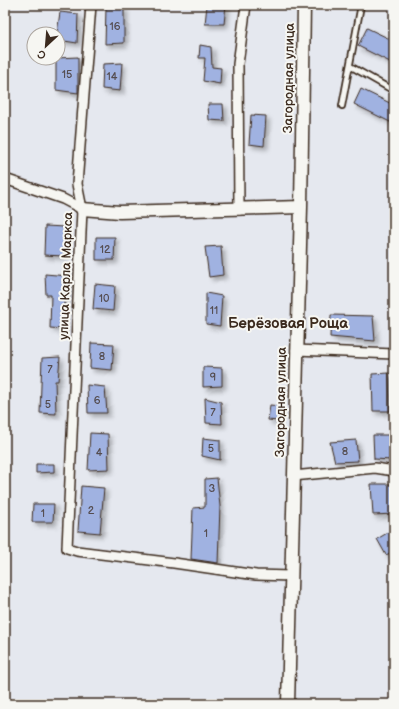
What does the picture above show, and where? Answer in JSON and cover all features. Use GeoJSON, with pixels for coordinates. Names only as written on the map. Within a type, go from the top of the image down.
{"type":"FeatureCollection","features":[{"type":"Feature","properties":{"kind":"street","name":"улица Карла Маркса"},"geometry":{"type":"LineString","coordinates":[[92,5],[77,184],[82,209],[67,548],[256,575],[291,576]]}},
{"type":"Feature","properties":{"kind":"street"},"geometry":{"type":"LineString","coordinates":[[239,210],[238,64],[246,5]]}},
{"type":"Feature","properties":{"kind":"street","name":"Загородная улица"},"geometry":{"type":"LineString","coordinates":[[288,704],[304,5]]}},
{"type":"Feature","properties":{"kind":"street"},"geometry":{"type":"LineString","coordinates":[[5,169],[5,179],[63,199],[82,209],[120,212],[239,210],[300,207]]}},
{"type":"Feature","properties":{"kind":"street"},"geometry":{"type":"LineString","coordinates":[[296,350],[394,354]]}},
{"type":"Feature","properties":{"kind":"street"},"geometry":{"type":"LineString","coordinates":[[293,476],[375,468],[394,471]]}},
{"type":"Feature","properties":{"kind":"lane"},"geometry":{"type":"LineString","coordinates":[[342,106],[361,5]]}},
{"type":"Feature","properties":{"kind":"lane"},"geometry":{"type":"LineString","coordinates":[[350,66],[394,91]]}},
{"type":"Feature","properties":{"kind":"building"},"geometry":{"type":"Polygon","coordinates":[[[207,5],[226,5],[224,24],[205,24],[207,5]]]}},
{"type":"Feature","properties":{"kind":"building"},"geometry":{"type":"Polygon","coordinates":[[[106,8],[124,8],[124,43],[105,44],[106,8]]]}},
{"type":"Feature","properties":{"kind":"building"},"geometry":{"type":"Polygon","coordinates":[[[60,12],[78,14],[77,43],[66,41],[66,26],[58,26],[60,12]]]}},
{"type":"Feature","properties":{"kind":"building"},"geometry":{"type":"Polygon","coordinates":[[[367,28],[394,41],[394,64],[358,46],[367,28]]]}},
{"type":"Feature","properties":{"kind":"building"},"geometry":{"type":"Polygon","coordinates":[[[200,45],[211,47],[212,67],[221,68],[220,84],[203,81],[205,58],[199,58],[200,45]]]}},
{"type":"Feature","properties":{"kind":"building"},"geometry":{"type":"Polygon","coordinates":[[[78,57],[78,93],[56,90],[56,66],[66,66],[66,58],[78,57]]]}},
{"type":"Feature","properties":{"kind":"building"},"geometry":{"type":"Polygon","coordinates":[[[122,63],[120,91],[102,89],[103,64],[122,63]]]}},
{"type":"Feature","properties":{"kind":"building"},"geometry":{"type":"Polygon","coordinates":[[[361,89],[394,105],[394,124],[354,104],[361,89]]]}},
{"type":"Feature","properties":{"kind":"building"},"geometry":{"type":"Polygon","coordinates":[[[208,104],[223,104],[224,121],[209,120],[208,104]]]}},
{"type":"Feature","properties":{"kind":"building"},"geometry":{"type":"Polygon","coordinates":[[[251,115],[266,116],[264,146],[249,144],[251,115]]]}},
{"type":"Feature","properties":{"kind":"building"},"geometry":{"type":"Polygon","coordinates":[[[45,226],[65,227],[64,256],[44,255],[45,226]]]}},
{"type":"Feature","properties":{"kind":"building"},"geometry":{"type":"Polygon","coordinates":[[[96,237],[115,237],[114,260],[96,260],[96,237]]]}},
{"type":"Feature","properties":{"kind":"building"},"geometry":{"type":"Polygon","coordinates":[[[221,246],[223,275],[209,277],[205,247],[221,246]]]}},
{"type":"Feature","properties":{"kind":"building"},"geometry":{"type":"Polygon","coordinates":[[[45,274],[68,276],[67,297],[64,297],[64,329],[50,328],[51,295],[46,295],[45,274]]]}},
{"type":"Feature","properties":{"kind":"building"},"geometry":{"type":"Polygon","coordinates":[[[95,284],[115,286],[113,311],[93,309],[95,284]]]}},
{"type":"Feature","properties":{"kind":"building"},"geometry":{"type":"Polygon","coordinates":[[[206,293],[222,296],[220,326],[206,324],[206,293]]]}},
{"type":"Feature","properties":{"kind":"building"},"geometry":{"type":"Polygon","coordinates":[[[331,315],[373,316],[375,341],[330,337],[331,315]]]}},
{"type":"Feature","properties":{"kind":"building"},"geometry":{"type":"Polygon","coordinates":[[[91,343],[114,344],[112,370],[90,368],[91,343]]]}},
{"type":"Feature","properties":{"kind":"building"},"geometry":{"type":"Polygon","coordinates":[[[60,357],[58,381],[55,381],[56,414],[40,413],[42,358],[60,357]]]}},
{"type":"Feature","properties":{"kind":"building"},"geometry":{"type":"Polygon","coordinates":[[[203,367],[222,368],[222,386],[203,387],[203,367]]]}},
{"type":"Feature","properties":{"kind":"building"},"geometry":{"type":"Polygon","coordinates":[[[389,373],[390,411],[373,411],[372,374],[389,373]]]}},
{"type":"Feature","properties":{"kind":"building"},"geometry":{"type":"Polygon","coordinates":[[[87,385],[105,387],[107,413],[88,413],[87,385]]]}},
{"type":"Feature","properties":{"kind":"building"},"geometry":{"type":"Polygon","coordinates":[[[205,398],[221,402],[222,424],[206,423],[205,398]]]}},
{"type":"Feature","properties":{"kind":"building"},"geometry":{"type":"Polygon","coordinates":[[[270,405],[280,406],[278,421],[268,420],[270,405]]]}},
{"type":"Feature","properties":{"kind":"building"},"geometry":{"type":"Polygon","coordinates":[[[90,433],[108,434],[109,469],[88,470],[90,433]]]}},
{"type":"Feature","properties":{"kind":"building"},"geometry":{"type":"Polygon","coordinates":[[[373,435],[392,435],[392,460],[374,459],[373,435]]]}},
{"type":"Feature","properties":{"kind":"building"},"geometry":{"type":"Polygon","coordinates":[[[203,438],[220,440],[220,460],[202,456],[203,438]]]}},
{"type":"Feature","properties":{"kind":"building"},"geometry":{"type":"Polygon","coordinates":[[[356,440],[358,461],[335,462],[330,442],[356,440]]]}},
{"type":"Feature","properties":{"kind":"building"},"geometry":{"type":"Polygon","coordinates":[[[36,464],[54,464],[54,472],[36,473],[36,464]]]}},
{"type":"Feature","properties":{"kind":"building"},"geometry":{"type":"Polygon","coordinates":[[[217,478],[220,506],[218,563],[191,559],[193,508],[205,507],[205,479],[217,478]]]}},
{"type":"Feature","properties":{"kind":"building"},"geometry":{"type":"Polygon","coordinates":[[[371,484],[392,484],[394,514],[373,515],[371,484]]]}},
{"type":"Feature","properties":{"kind":"building"},"geometry":{"type":"Polygon","coordinates":[[[81,486],[104,488],[100,533],[78,531],[81,486]]]}},
{"type":"Feature","properties":{"kind":"building"},"geometry":{"type":"Polygon","coordinates":[[[33,504],[54,504],[53,522],[32,522],[33,504]]]}},
{"type":"Feature","properties":{"kind":"building"},"geometry":{"type":"Polygon","coordinates":[[[394,529],[394,551],[386,555],[377,539],[394,529]]]}},
{"type":"Feature","properties":{"kind":"district","name":"Берёзовая Роща"},"geometry":{"type":"Point","coordinates":[288,323]}}]}
